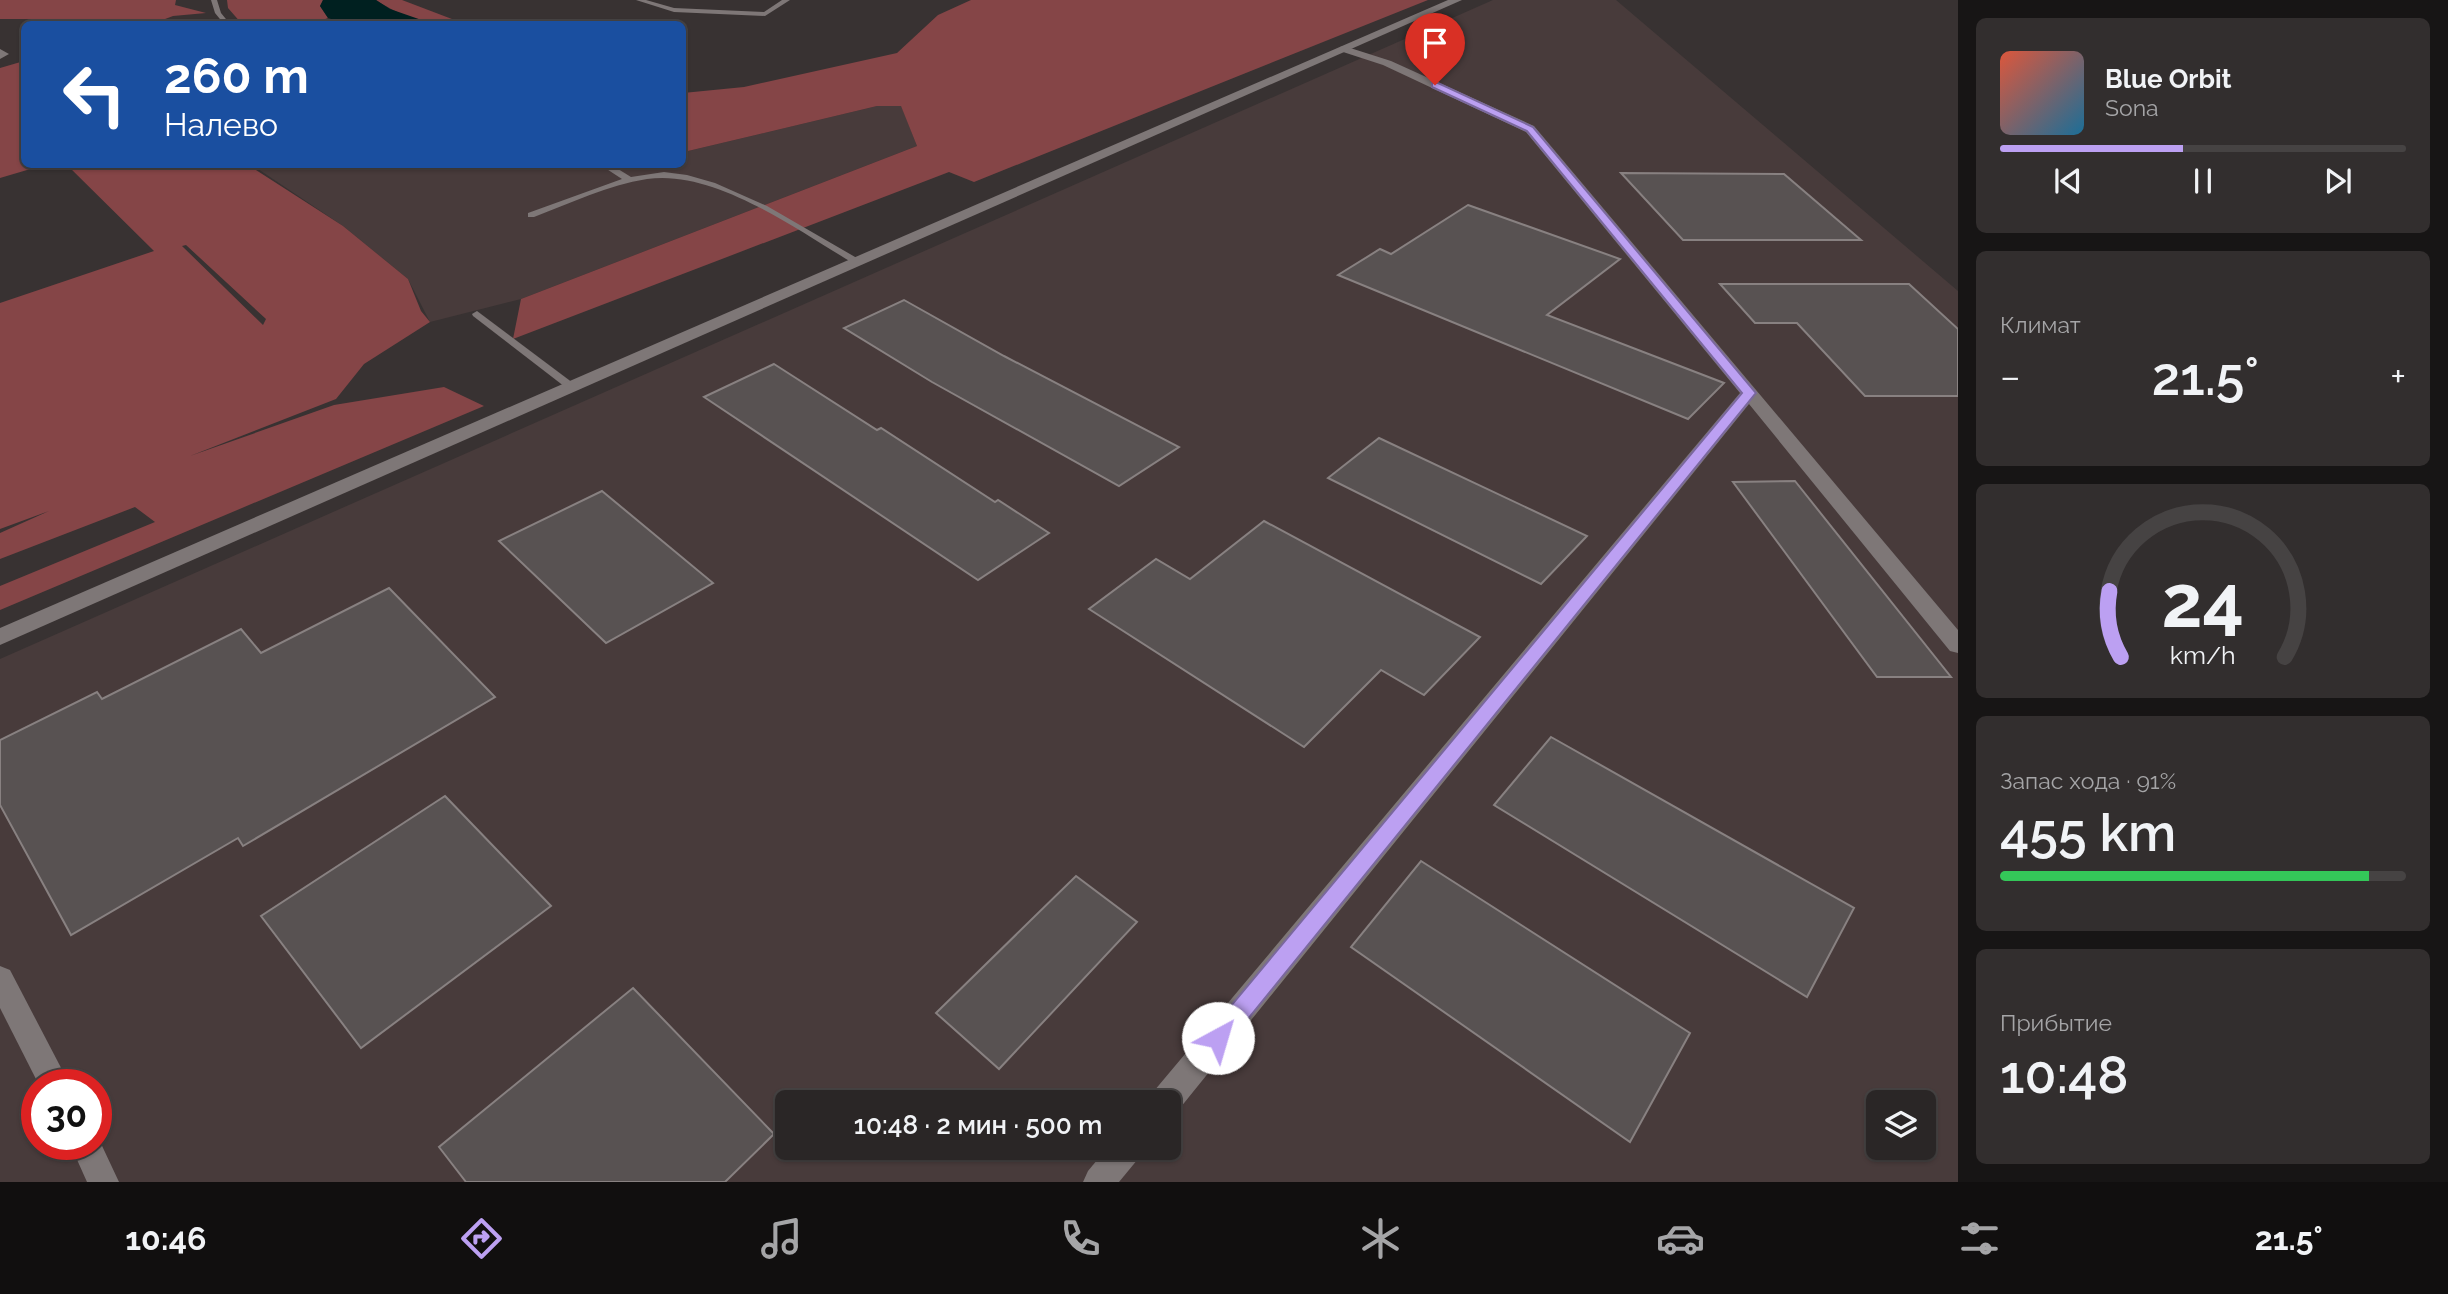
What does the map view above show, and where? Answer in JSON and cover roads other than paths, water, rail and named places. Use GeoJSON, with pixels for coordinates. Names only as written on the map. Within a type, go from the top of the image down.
{"type":"FeatureCollection","features":[{"type":"Feature","properties":{"kind":"street"},"geometry":{"type":"LineString","coordinates":[[0,637],[1457,0]]}},
{"type":"Feature","properties":{"kind":"street"},"geometry":{"type":"LineString","coordinates":[[1344,48],[1387,63],[1530,129],[1958,645]]}},
{"type":"Feature","properties":{"kind":"street"},"geometry":{"type":"LineString","coordinates":[[1175,1090],[1749,393]]}},
{"type":"Feature","properties":{"kind":"street"},"geometry":{"type":"LineString","coordinates":[[0,979],[47,1069]]}},
{"type":"Feature","properties":{"kind":"street"},"geometry":{"type":"LineString","coordinates":[[93,1160],[103,1182]]}},
{"type":"Feature","properties":{"kind":"street"},"geometry":{"type":"LineString","coordinates":[[1099,1182],[1117,1160]]}},
{"type":"Feature","properties":{"kind":"lane"},"geometry":{"type":"LineString","coordinates":[[214,0],[218,13],[225,21]]}},
{"type":"Feature","properties":{"kind":"lane"},"geometry":{"type":"LineString","coordinates":[[639,0],[674,10],[765,14],[787,0]]}},
{"type":"Feature","properties":{"kind":"lane"},"geometry":{"type":"LineString","coordinates":[[0,51],[5,54],[0,57]]}},
{"type":"Feature","properties":{"kind":"lane"},"geometry":{"type":"LineString","coordinates":[[610,168],[631,180]]}},
{"type":"Feature","properties":{"kind":"lane"},"geometry":{"type":"LineString","coordinates":[[531,215],[631,180],[663,175],[692,179],[768,209],[857,261]]}},
{"type":"Feature","properties":{"kind":"lane"},"geometry":{"type":"LineString","coordinates":[[477,314],[573,388]]}},
{"type":"Feature","properties":{"kind":"water"},"geometry":{"type":"Polygon","coordinates":[[[323,0],[376,0],[390,9],[424,21],[338,21],[328,18],[320,6],[323,0]]]}}]}
